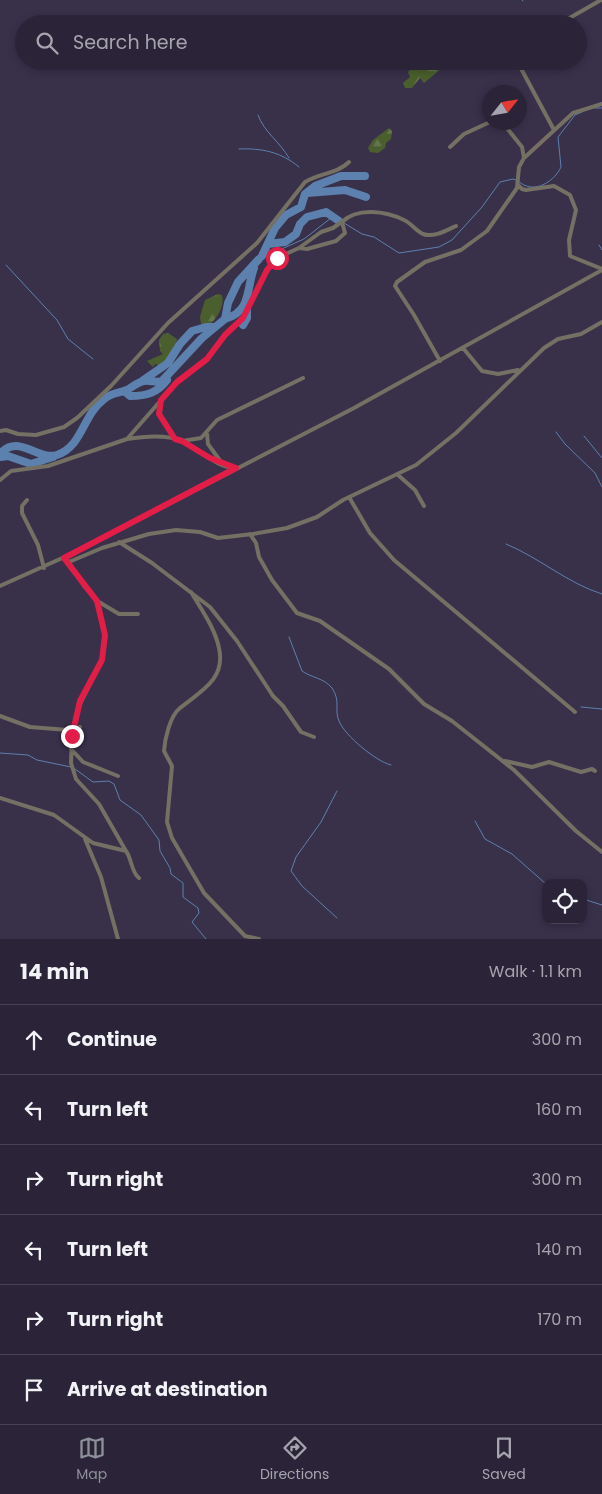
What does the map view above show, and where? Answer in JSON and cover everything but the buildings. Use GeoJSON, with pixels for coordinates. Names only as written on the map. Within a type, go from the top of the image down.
{"type":"FeatureCollection","features":[{"type":"Feature","properties":{"kind":"street"},"geometry":{"type":"LineString","coordinates":[[575,15],[601,0]]}},
{"type":"Feature","properties":{"kind":"street"},"geometry":{"type":"LineString","coordinates":[[523,70],[554,130]]}},
{"type":"Feature","properties":{"kind":"street"},"geometry":{"type":"LineString","coordinates":[[440,361],[414,314],[395,286],[397,282],[425,262],[462,250],[487,231],[513,195],[518,184],[519,167],[524,158],[573,113],[602,104]]}},
{"type":"Feature","properties":{"kind":"street"},"geometry":{"type":"LineString","coordinates":[[450,147],[464,134],[482,126]]}},
{"type":"Feature","properties":{"kind":"street"},"geometry":{"type":"LineString","coordinates":[[508,130],[522,147],[524,158]]}},
{"type":"Feature","properties":{"kind":"street"},"geometry":{"type":"LineString","coordinates":[[0,431],[36,434],[64,427],[77,418],[111,386],[168,323],[257,243],[305,182],[315,176],[339,169],[349,162]]}},
{"type":"Feature","properties":{"kind":"street"},"geometry":{"type":"LineString","coordinates":[[518,184],[522,189],[526,190],[554,186],[570,195],[576,210],[569,240],[570,256],[602,269]]}},
{"type":"Feature","properties":{"kind":"street"},"geometry":{"type":"LineString","coordinates":[[127,439],[177,382],[207,359],[221,339],[243,318],[272,264],[281,256],[299,248],[321,232],[333,228],[363,211],[405,220],[423,234],[438,234],[456,226]]}},
{"type":"Feature","properties":{"kind":"street"},"geometry":{"type":"LineString","coordinates":[[299,248],[307,249],[336,241],[345,233],[343,221]]}},
{"type":"Feature","properties":{"kind":"street"},"geometry":{"type":"LineString","coordinates":[[0,586],[64,558],[354,408],[602,269]]}},
{"type":"Feature","properties":{"kind":"street"},"geometry":{"type":"LineString","coordinates":[[69,562],[118,542],[149,534],[176,530],[200,532],[218,538],[250,534],[302,523],[330,510],[349,497],[416,465],[456,433],[519,370],[558,340],[581,334],[602,322]]}},
{"type":"Feature","properties":{"kind":"street"},"geometry":{"type":"LineString","coordinates":[[463,348],[482,371],[498,374],[519,370]]}},
{"type":"Feature","properties":{"kind":"street"},"geometry":{"type":"LineString","coordinates":[[182,441],[195,440],[207,434],[217,420],[282,390],[303,378]]}},
{"type":"Feature","properties":{"kind":"street"},"geometry":{"type":"LineString","coordinates":[[161,400],[159,414],[175,439]]}},
{"type":"Feature","properties":{"kind":"street"},"geometry":{"type":"LineString","coordinates":[[207,434],[210,449],[223,464]]}},
{"type":"Feature","properties":{"kind":"street"},"geometry":{"type":"LineString","coordinates":[[0,480],[11,471],[48,466],[127,439],[157,436],[182,441],[223,464],[236,468]]}},
{"type":"Feature","properties":{"kind":"street"},"geometry":{"type":"LineString","coordinates":[[398,475],[414,490],[424,506]]}},
{"type":"Feature","properties":{"kind":"street"},"geometry":{"type":"LineString","coordinates":[[349,497],[370,534],[394,560],[575,712]]}},
{"type":"Feature","properties":{"kind":"street"},"geometry":{"type":"LineString","coordinates":[[27,500],[22,506],[22,513],[38,545],[44,568]]}},
{"type":"Feature","properties":{"kind":"street"},"geometry":{"type":"LineString","coordinates":[[250,534],[256,543],[259,557],[272,580],[297,614],[328,625],[343,638],[389,669],[424,704],[443,714],[503,761],[576,831],[602,852]]}},
{"type":"Feature","properties":{"kind":"street"},"geometry":{"type":"LineString","coordinates":[[118,542],[152,563],[214,611],[238,642],[273,696],[283,706],[301,732],[314,737]]}},
{"type":"Feature","properties":{"kind":"street"},"geometry":{"type":"LineString","coordinates":[[64,558],[69,562],[84,586],[97,601],[109,610],[119,614],[138,614]]}},
{"type":"Feature","properties":{"kind":"street"},"geometry":{"type":"LineString","coordinates":[[191,592],[217,642],[220,665],[219,672],[210,684],[179,708],[172,720],[164,751],[172,766],[167,822],[172,838],[204,894],[245,936],[259,939]]}},
{"type":"Feature","properties":{"kind":"street"},"geometry":{"type":"LineString","coordinates":[[97,601],[105,635],[102,660],[80,701],[73,729],[70,758],[76,779],[99,804],[131,857],[135,874],[139,878]]}},
{"type":"Feature","properties":{"kind":"street"},"geometry":{"type":"LineString","coordinates":[[0,716],[30,727],[73,729],[80,727]]}},
{"type":"Feature","properties":{"kind":"street"},"geometry":{"type":"LineString","coordinates":[[71,749],[90,765],[118,776]]}},
{"type":"Feature","properties":{"kind":"street"},"geometry":{"type":"LineString","coordinates":[[503,761],[532,767],[549,762],[581,772],[595,770]]}},
{"type":"Feature","properties":{"kind":"street"},"geometry":{"type":"LineString","coordinates":[[0,798],[54,815],[99,846],[126,851]]}},
{"type":"Feature","properties":{"kind":"street"},"geometry":{"type":"LineString","coordinates":[[84,837],[101,877],[118,939]]}},
{"type":"Feature","properties":{"kind":"green space"},"geometry":{"type":"Polygon","coordinates":[[[410,70],[440,70],[424,83],[420,78],[412,88],[405,88],[403,83],[410,77],[408,72],[410,70]]]}},
{"type":"Feature","properties":{"kind":"green space"},"geometry":{"type":"Polygon","coordinates":[[[389,128],[392,131],[391,139],[386,143],[385,148],[378,153],[370,152],[368,148],[373,140],[389,128]]]}},
{"type":"Feature","properties":{"kind":"green space"},"geometry":{"type":"Polygon","coordinates":[[[218,294],[222,295],[223,299],[217,316],[209,325],[201,324],[200,317],[205,300],[218,294]]]}},
{"type":"Feature","properties":{"kind":"green space"},"geometry":{"type":"Polygon","coordinates":[[[168,333],[177,339],[173,355],[163,366],[155,364],[153,367],[147,361],[163,354],[160,351],[159,340],[163,334],[168,333]]]}},
{"type":"Feature","properties":{"kind":"waterway"},"geometry":{"type":"LineString","coordinates":[[595,108],[602,108]]}},
{"type":"Feature","properties":{"kind":"waterway"},"geometry":{"type":"LineString","coordinates":[[344,223],[362,234],[374,237],[399,253],[439,247],[452,240],[482,207],[500,182],[513,179],[529,187],[535,187],[546,183],[555,176],[561,167],[558,137],[575,115],[582,112]]}},
{"type":"Feature","properties":{"kind":"waterway"},"geometry":{"type":"LineString","coordinates":[[258,115],[264,127],[289,158]]}},
{"type":"Feature","properties":{"kind":"waterway"},"geometry":{"type":"LineString","coordinates":[[239,149],[256,149],[278,154],[299,167]]}},
{"type":"Feature","properties":{"kind":"waterway"},"geometry":{"type":"LineString","coordinates":[[262,256],[275,228],[286,215],[301,207],[305,194],[315,186],[341,176],[365,176]]}},
{"type":"Feature","properties":{"kind":"waterway"},"geometry":{"type":"LineString","coordinates":[[307,193],[345,190],[366,197]]}},
{"type":"Feature","properties":{"kind":"waterway"},"geometry":{"type":"LineString","coordinates":[[268,244],[285,242],[296,234],[300,224],[307,217],[326,212],[339,221]]}},
{"type":"Feature","properties":{"kind":"waterway"},"geometry":{"type":"LineString","coordinates":[[259,259],[304,239],[331,218],[340,221]]}},
{"type":"Feature","properties":{"kind":"waterway"},"geometry":{"type":"LineString","coordinates":[[599,245],[602,250]]}},
{"type":"Feature","properties":{"kind":"waterway"},"geometry":{"type":"LineString","coordinates":[[0,454],[7,448],[14,446],[50,456],[57,455],[72,445],[96,406],[106,397],[127,390],[137,383],[162,381],[202,338],[225,319],[228,303],[238,282],[259,259]]}},
{"type":"Feature","properties":{"kind":"waterway"},"geometry":{"type":"LineString","coordinates":[[6,265],[57,320],[68,339],[93,359]]}},
{"type":"Feature","properties":{"kind":"waterway"},"geometry":{"type":"LineString","coordinates":[[225,319],[240,311],[244,305],[254,268]]}},
{"type":"Feature","properties":{"kind":"waterway"},"geometry":{"type":"LineString","coordinates":[[243,325],[247,318],[247,304]]}},
{"type":"Feature","properties":{"kind":"waterway"},"geometry":{"type":"LineString","coordinates":[[142,381],[168,363],[180,344],[192,331],[206,327],[215,327]]}},
{"type":"Feature","properties":{"kind":"waterway"},"geometry":{"type":"LineString","coordinates":[[124,391],[130,396],[147,394],[155,391],[167,380]]}},
{"type":"Feature","properties":{"kind":"waterway"},"geometry":{"type":"LineString","coordinates":[[556,432],[565,444],[595,473],[602,487]]}},
{"type":"Feature","properties":{"kind":"waterway"},"geometry":{"type":"LineString","coordinates":[[584,436],[602,458]]}},
{"type":"Feature","properties":{"kind":"waterway"},"geometry":{"type":"LineString","coordinates":[[0,457],[8,456],[31,464],[53,457]]}},
{"type":"Feature","properties":{"kind":"waterway"},"geometry":{"type":"LineString","coordinates":[[506,544],[577,584],[602,594]]}},
{"type":"Feature","properties":{"kind":"waterway"},"geometry":{"type":"LineString","coordinates":[[289,637],[302,671],[325,682],[335,693],[337,713],[342,727],[354,741],[370,754],[391,765]]}},
{"type":"Feature","properties":{"kind":"waterway"},"geometry":{"type":"LineString","coordinates":[[581,707],[602,709]]}},
{"type":"Feature","properties":{"kind":"waterway"},"geometry":{"type":"LineString","coordinates":[[0,753],[28,755],[37,760],[71,767]]}},
{"type":"Feature","properties":{"kind":"waterway"},"geometry":{"type":"LineString","coordinates":[[75,769],[93,782],[109,781],[114,784],[120,800],[141,815],[159,840],[160,851],[170,868],[171,874],[183,883],[183,897],[198,908],[199,913],[192,922],[206,939]]}},
{"type":"Feature","properties":{"kind":"waterway"},"geometry":{"type":"LineString","coordinates":[[337,791],[321,822],[296,857],[291,871],[302,886],[337,918]]}},
{"type":"Feature","properties":{"kind":"waterway"},"geometry":{"type":"LineString","coordinates":[[475,821],[485,839],[512,854],[542,880]]}},
{"type":"Feature","properties":{"kind":"waterway"},"geometry":{"type":"LineString","coordinates":[[587,900],[602,905]]}},
{"type":"Feature","properties":{"kind":"route"},"geometry":{"type":"LineString","coordinates":[[72,736],[80,701],[102,660],[105,635],[97,601],[84,586],[69,562],[64,558],[236,468],[231,468],[175,439],[165,425],[158,408],[161,400],[177,382],[207,359],[225,335],[243,318],[267,270],[277,258]]}}]}
